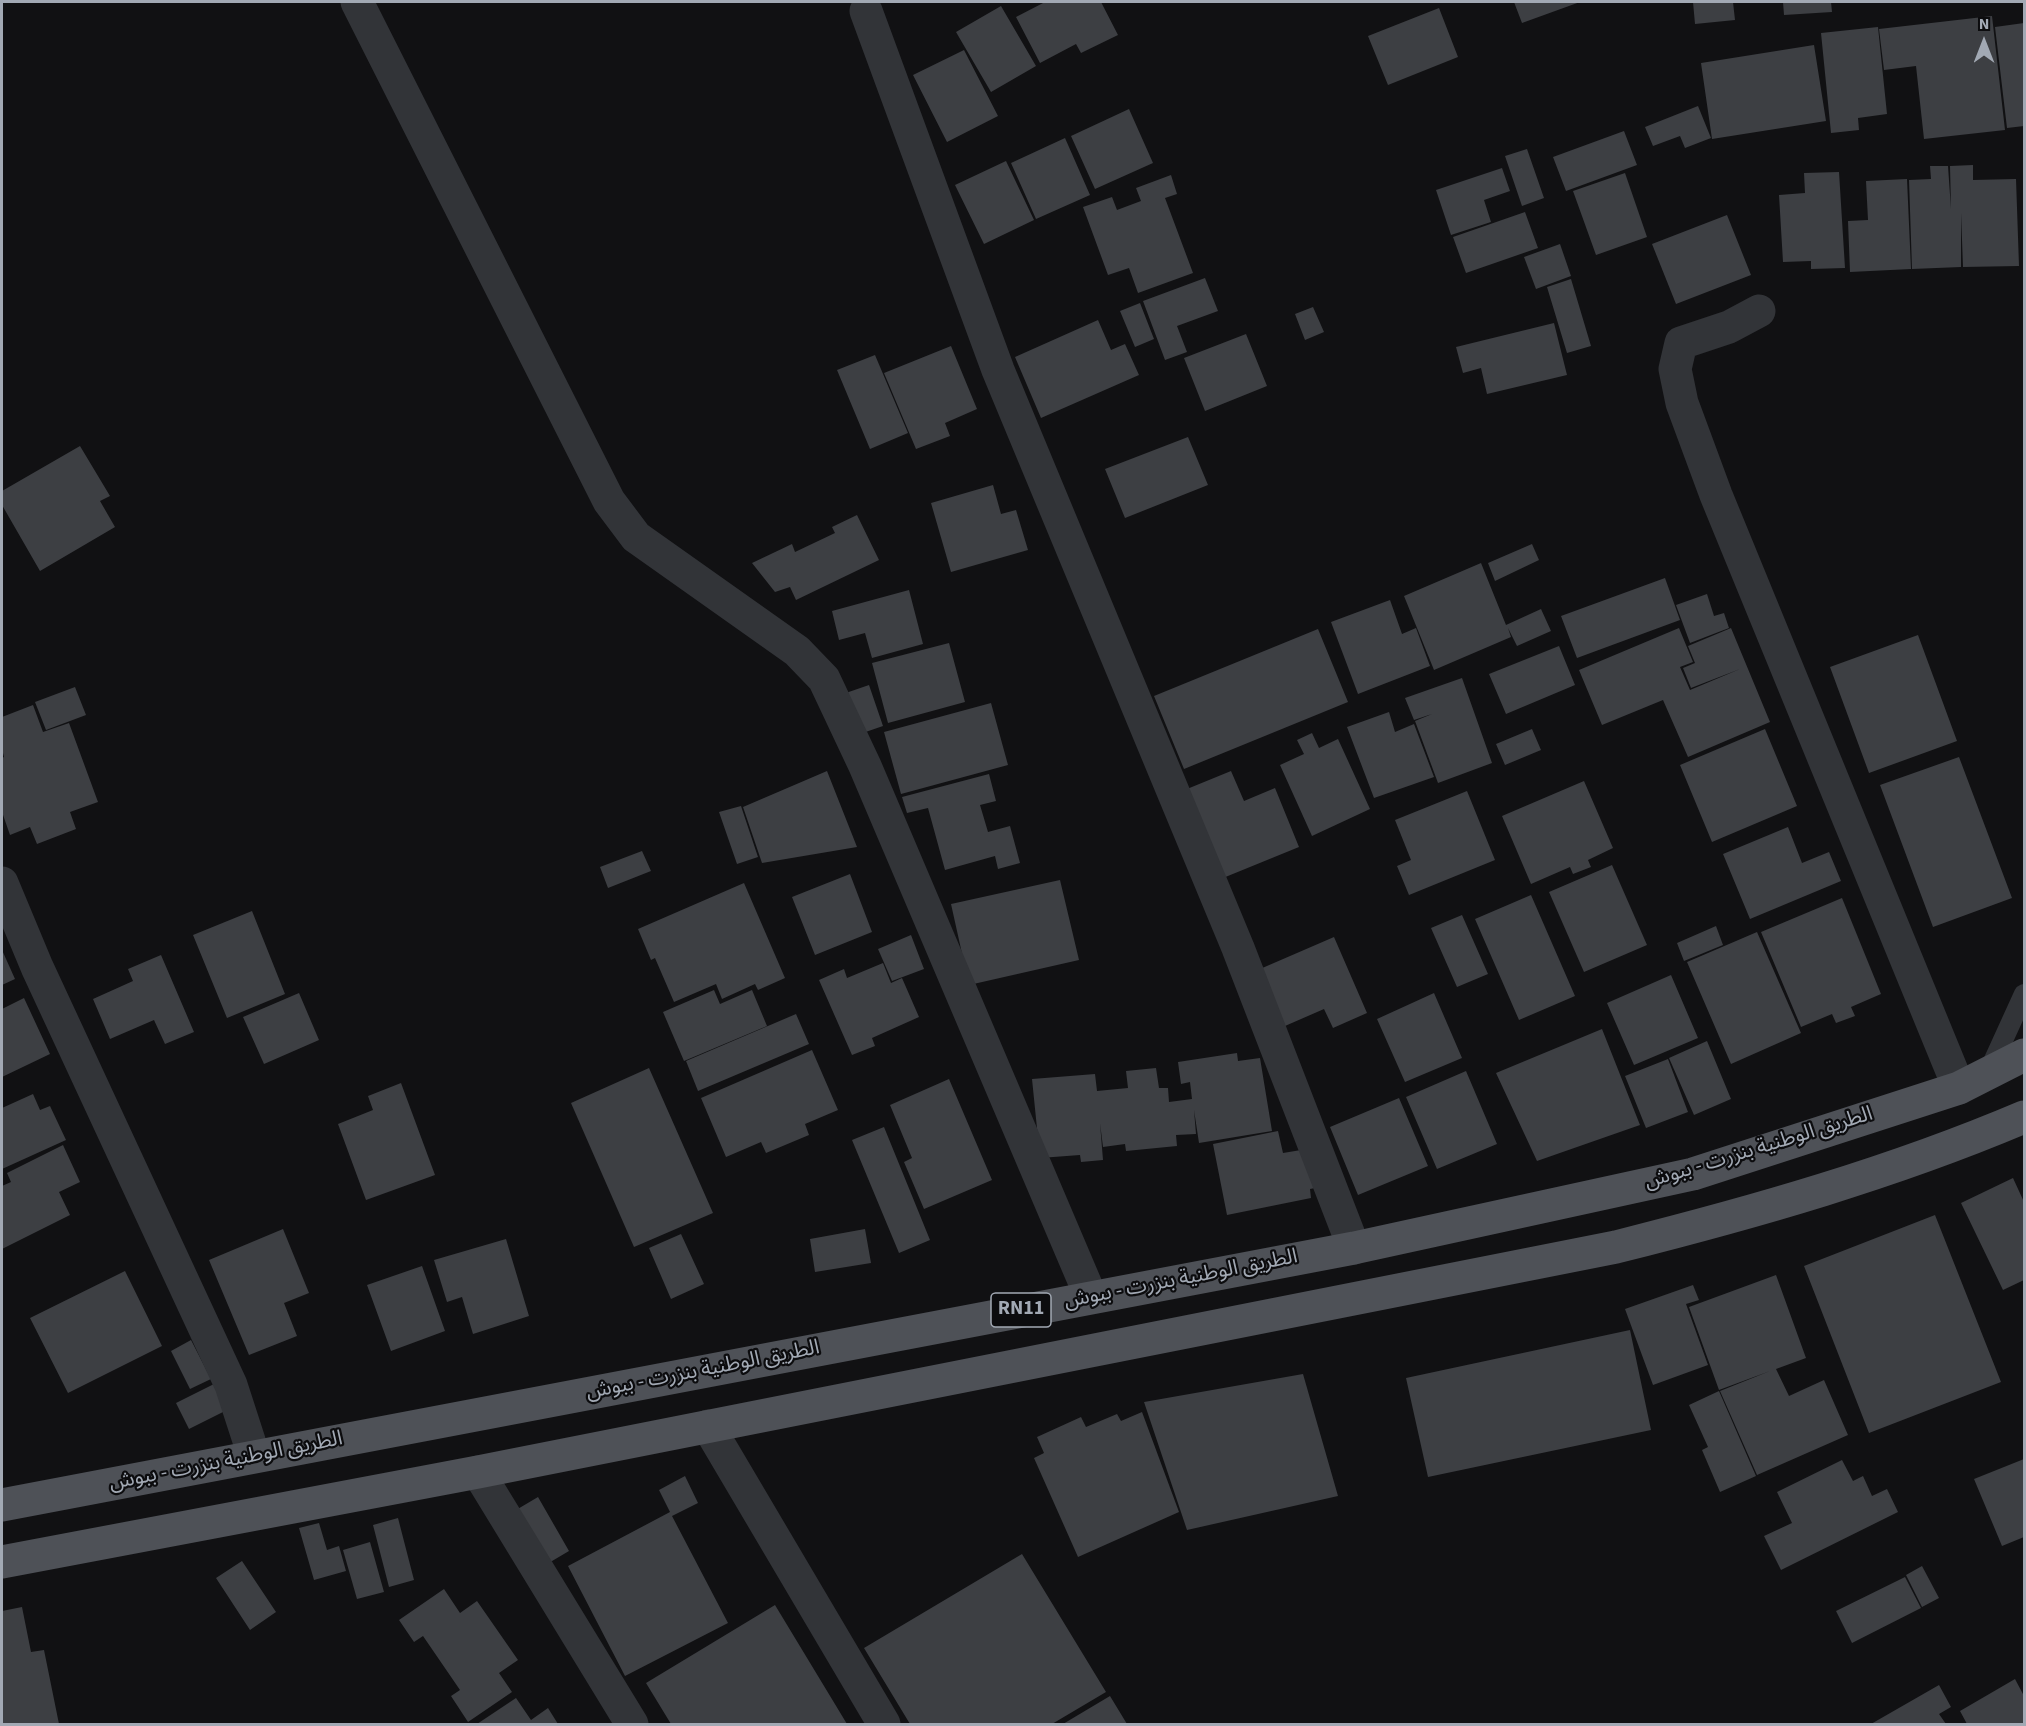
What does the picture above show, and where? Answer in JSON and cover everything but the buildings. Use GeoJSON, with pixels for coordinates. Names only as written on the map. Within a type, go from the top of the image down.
{"type":"FeatureCollection","features":[{"type":"Feature","properties":{"kind":"main road","name":"الطريق الوطنية بنزرت - ببوش"},"geometry":{"type":"LineString","coordinates":[[2,1504],[1354,1248],[1693,1174],[1959,1088],[2025,1055]]}},
{"type":"Feature","properties":{"kind":"main road","name":"RN11"},"geometry":{"type":"LineString","coordinates":[[2,1562],[478,1472],[1616,1247],[1750,1213],[1931,1156],[2025,1117]]}},
{"type":"Feature","properties":{"kind":"street"},"geometry":{"type":"LineString","coordinates":[[357,2],[609,501],[636,537],[797,651],[824,679],[874,787],[1091,1297]]}},
{"type":"Feature","properties":{"kind":"street"},"geometry":{"type":"LineString","coordinates":[[866,11],[998,370],[1238,948],[1354,1248]]}},
{"type":"Feature","properties":{"kind":"street"},"geometry":{"type":"LineString","coordinates":[[1759,311],[1729,327],[1681,343],[1675,369],[1682,403],[1716,495],[1959,1088]]}},
{"type":"Feature","properties":{"kind":"street"},"geometry":{"type":"LineString","coordinates":[[2,884],[37,967],[226,1374],[254,1456]]}},
{"type":"Feature","properties":{"kind":"street"},"geometry":{"type":"LineString","coordinates":[[708,1426],[885,1725]]}},
{"type":"Feature","properties":{"kind":"street"},"geometry":{"type":"LineString","coordinates":[[478,1472],[632,1725]]}},
{"type":"Feature","properties":{"kind":"lane"},"geometry":{"type":"LineString","coordinates":[[1988,1073],[2025,994]]}}]}
